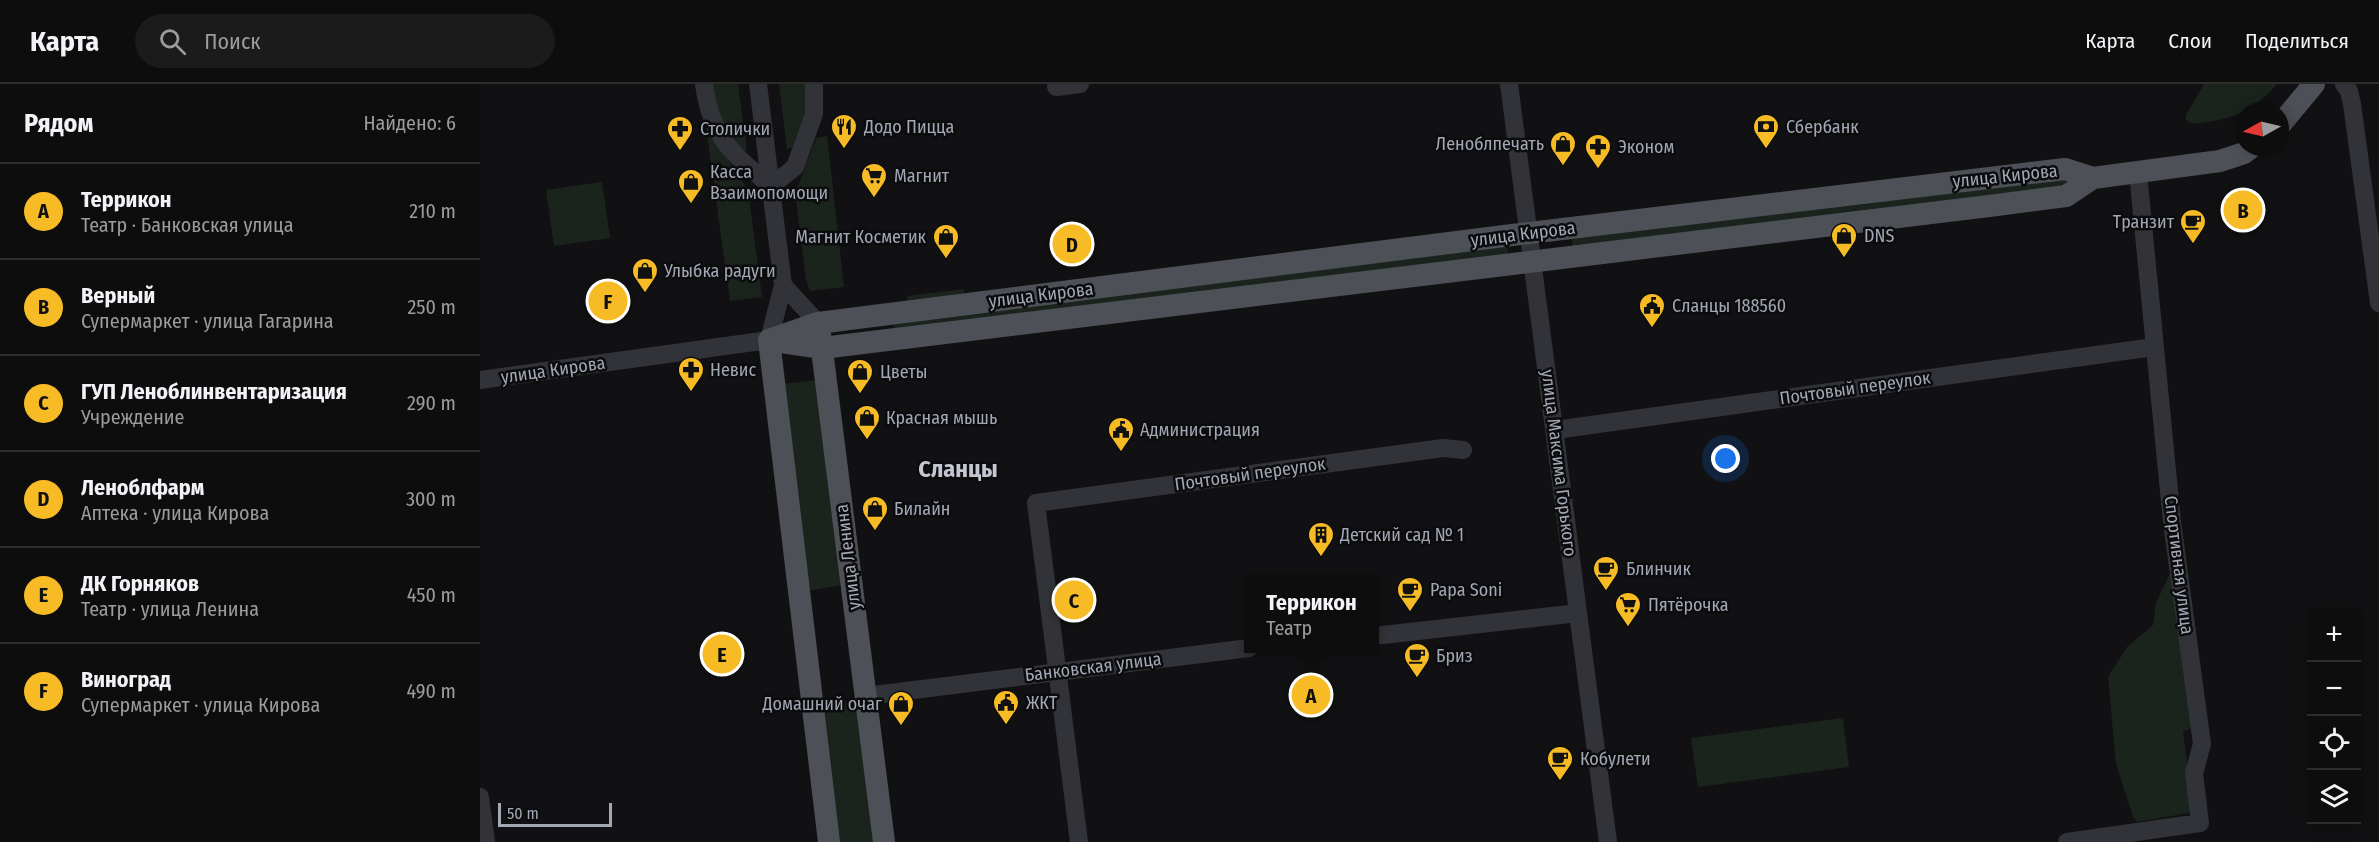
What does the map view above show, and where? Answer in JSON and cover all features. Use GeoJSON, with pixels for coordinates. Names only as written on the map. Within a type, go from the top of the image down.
{"type":"FeatureCollection","features":[{"type":"Feature","properties":{"kind":"main road"},"geometry":{"type":"LineString","coordinates":[[2289,114],[2314,84]]}},
{"type":"Feature","properties":{"kind":"main road"},"geometry":{"type":"LineString","coordinates":[[2093,178],[2220,161],[2235,156]]}},
{"type":"Feature","properties":{"kind":"main road","name":"улица Кирова"},"geometry":{"type":"LineString","coordinates":[[769,340],[818,323],[1529,233],[2065,169],[2093,178]]}},
{"type":"Feature","properties":{"kind":"main road","name":"улица Кирова"},"geometry":{"type":"LineString","coordinates":[[769,340],[822,348],[1532,262],[2067,196],[2093,178]]}},
{"type":"Feature","properties":{"kind":"main road","name":"улица Ленина"},"geometry":{"type":"LineString","coordinates":[[818,323],[884,842]]}},
{"type":"Feature","properties":{"kind":"main road"},"geometry":{"type":"LineString","coordinates":[[769,340],[828,842]]}},
{"type":"Feature","properties":{"kind":"street"},"geometry":{"type":"LineString","coordinates":[[704,84],[707,107],[716,129],[735,157],[771,186]]}},
{"type":"Feature","properties":{"kind":"street"},"geometry":{"type":"LineString","coordinates":[[758,84],[783,285],[769,340]]}},
{"type":"Feature","properties":{"kind":"street"},"geometry":{"type":"LineString","coordinates":[[771,186],[795,167],[814,114],[814,84]]}},
{"type":"Feature","properties":{"kind":"street"},"geometry":{"type":"LineString","coordinates":[[1056,87],[1080,84]]}},
{"type":"Feature","properties":{"kind":"street","name":"улица Максима Горького"},"geometry":{"type":"LineString","coordinates":[[1509,84],[1608,842]]}},
{"type":"Feature","properties":{"kind":"street"},"geometry":{"type":"LineString","coordinates":[[2344,84],[2349,91],[2352,104],[2379,303]]}},
{"type":"Feature","properties":{"kind":"street","name":"Спортивная улица"},"geometry":{"type":"LineString","coordinates":[[2067,842],[2200,823],[2194,773],[2202,744],[2172,522],[2138,173]]}},
{"type":"Feature","properties":{"kind":"street"},"geometry":{"type":"LineString","coordinates":[[783,285],[818,323]]}},
{"type":"Feature","properties":{"kind":"street","name":"улица Кирова"},"geometry":{"type":"LineString","coordinates":[[480,380],[769,340]]}},
{"type":"Feature","properties":{"kind":"street","name":"Почтовый переулок"},"geometry":{"type":"LineString","coordinates":[[1555,430],[2154,347]]}},
{"type":"Feature","properties":{"kind":"street","name":"Почтовый переулок"},"geometry":{"type":"LineString","coordinates":[[1057,672],[1036,503],[1443,448],[1463,450]]}},
{"type":"Feature","properties":{"kind":"street"},"geometry":{"type":"LineString","coordinates":[[1379,635],[1578,613]]}},
{"type":"Feature","properties":{"kind":"street","name":"Банковская улица"},"geometry":{"type":"LineString","coordinates":[[866,696],[1244,649]]}},
{"type":"Feature","properties":{"kind":"street"},"geometry":{"type":"LineString","coordinates":[[1057,672],[1079,842]]}},
{"type":"Feature","properties":{"kind":"street"},"geometry":{"type":"LineString","coordinates":[[480,797],[486,842]]}},
{"type":"Feature","properties":{"kind":"shaded area"},"geometry":{"type":"Polygon","coordinates":[[[712,84],[738,84],[747,151],[738,148],[731,141],[721,124],[712,84]]]}},
{"type":"Feature","properties":{"kind":"shaded area"},"geometry":{"type":"Polygon","coordinates":[[[779,84],[805,84],[806,110],[792,148],[787,149],[779,84]]]}},
{"type":"Feature","properties":{"kind":"shaded area"},"geometry":{"type":"Polygon","coordinates":[[[2204,84],[2277,84],[2259,102],[2235,102],[2235,115],[2229,117],[2192,124],[2186,120],[2186,115],[2204,84]]]}},
{"type":"Feature","properties":{"kind":"shaded area"},"geometry":{"type":"Polygon","coordinates":[[[706,127],[748,190],[762,297],[730,301],[706,127]]]}},
{"type":"Feature","properties":{"kind":"shaded area"},"geometry":{"type":"Polygon","coordinates":[[[827,136],[844,287],[810,291],[806,280],[796,199],[797,189],[816,138],[827,136]]]}},
{"type":"Feature","properties":{"kind":"shaded area"},"geometry":{"type":"Polygon","coordinates":[[[2067,176],[2074,186],[1573,248],[1572,239],[2067,176]]]}},
{"type":"Feature","properties":{"kind":"shaded area"},"geometry":{"type":"Polygon","coordinates":[[[602,182],[610,238],[554,246],[546,190],[602,182]]]}},
{"type":"Feature","properties":{"kind":"shaded area"},"geometry":{"type":"Polygon","coordinates":[[[1505,246],[1508,250],[1507,255],[896,331],[894,327],[894,322],[1505,246]]]}},
{"type":"Feature","properties":{"kind":"shaded area"},"geometry":{"type":"Polygon","coordinates":[[[964,289],[963,295],[908,300],[907,296],[964,289]]]}},
{"type":"Feature","properties":{"kind":"shaded area"},"geometry":{"type":"Polygon","coordinates":[[[817,380],[843,585],[807,591],[783,384],[817,380]]]}},
{"type":"Feature","properties":{"kind":"shaded area"},"geometry":{"type":"Polygon","coordinates":[[[2172,569],[2193,727],[2183,732],[2192,796],[2189,813],[2137,822],[2133,817],[2116,764],[2108,677],[2127,647],[2153,625],[2156,603],[2172,569]]]}},
{"type":"Feature","properties":{"kind":"shaded area"},"geometry":{"type":"Polygon","coordinates":[[[857,701],[874,842],[839,842],[822,706],[857,701]]]}},
{"type":"Feature","properties":{"kind":"shaded area"},"geometry":{"type":"Polygon","coordinates":[[[1843,718],[1849,767],[1698,787],[1691,738],[1843,718]]]}},
{"type":"Feature","properties":{"kind":"place","name":"Додо Пицца"},"geometry":{"type":"Point","coordinates":[844,150]}},
{"type":"Feature","properties":{"kind":"place","name":"Сбербанк"},"geometry":{"type":"Point","coordinates":[1766,150]}},
{"type":"Feature","properties":{"kind":"place","name":"Столички"},"geometry":{"type":"Point","coordinates":[680,152]}},
{"type":"Feature","properties":{"kind":"place","name":"Леноблпечать"},"geometry":{"type":"Point","coordinates":[1563,167]}},
{"type":"Feature","properties":{"kind":"place","name":"Эконом"},"geometry":{"type":"Point","coordinates":[1598,170]}},
{"type":"Feature","properties":{"kind":"place","name":"Магнит"},"geometry":{"type":"Point","coordinates":[874,199]}},
{"type":"Feature","properties":{"kind":"place","name":"Касса Взаимопомощи"},"geometry":{"type":"Point","coordinates":[691,205]}},
{"type":"Feature","properties":{"kind":"place","name":"Верный"},"geometry":{"type":"Point","coordinates":[2243,210]}},
{"type":"Feature","properties":{"kind":"place","name":"Леноблфарм"},"geometry":{"type":"Point","coordinates":[1072,244]}},
{"type":"Feature","properties":{"kind":"place","name":"Транзит"},"geometry":{"type":"Point","coordinates":[2193,245]}},
{"type":"Feature","properties":{"kind":"place","name":"DNS"},"geometry":{"type":"Point","coordinates":[1844,259]}},
{"type":"Feature","properties":{"kind":"place","name":"Магнит Косметик"},"geometry":{"type":"Point","coordinates":[946,260]}},
{"type":"Feature","properties":{"kind":"place","name":"Улыбка радуги"},"geometry":{"type":"Point","coordinates":[645,294]}},
{"type":"Feature","properties":{"kind":"place","name":"Виноград"},"geometry":{"type":"Point","coordinates":[608,301]}},
{"type":"Feature","properties":{"kind":"place","name":"Сланцы 188560"},"geometry":{"type":"Point","coordinates":[1652,329]}},
{"type":"Feature","properties":{"kind":"place","name":"Невис"},"geometry":{"type":"Point","coordinates":[691,393]}},
{"type":"Feature","properties":{"kind":"place","name":"Цветы"},"geometry":{"type":"Point","coordinates":[860,395]}},
{"type":"Feature","properties":{"kind":"place","name":"Красная мышь"},"geometry":{"type":"Point","coordinates":[867,441]}},
{"type":"Feature","properties":{"kind":"place","name":"Администрация"},"geometry":{"type":"Point","coordinates":[1121,453]}},
{"type":"Feature","properties":{"kind":"place","name":"Билайн"},"geometry":{"type":"Point","coordinates":[875,532]}},
{"type":"Feature","properties":{"kind":"place","name":"Детский сад № 1"},"geometry":{"type":"Point","coordinates":[1321,558]}},
{"type":"Feature","properties":{"kind":"place","name":"Блинчик"},"geometry":{"type":"Point","coordinates":[1606,592]}},
{"type":"Feature","properties":{"kind":"place","name":"ГУП Леноблинвентаризация"},"geometry":{"type":"Point","coordinates":[1074,600]}},
{"type":"Feature","properties":{"kind":"place","name":"Papa Soni"},"geometry":{"type":"Point","coordinates":[1410,613]}},
{"type":"Feature","properties":{"kind":"place","name":"Пятёрочка"},"geometry":{"type":"Point","coordinates":[1628,628]}},
{"type":"Feature","properties":{"kind":"place","name":"ДК Горняков"},"geometry":{"type":"Point","coordinates":[722,654]}},
{"type":"Feature","properties":{"kind":"place","name":"Бриз"},"geometry":{"type":"Point","coordinates":[1417,679]}},
{"type":"Feature","properties":{"kind":"place","name":"Террикон"},"geometry":{"type":"Point","coordinates":[1311,695]}},
{"type":"Feature","properties":{"kind":"place","name":"ЖКТ"},"geometry":{"type":"Point","coordinates":[1006,726]}},
{"type":"Feature","properties":{"kind":"place","name":"Домашний очаг"},"geometry":{"type":"Point","coordinates":[901,727]}},
{"type":"Feature","properties":{"kind":"place","name":"Кобулети"},"geometry":{"type":"Point","coordinates":[1560,782]}},
{"type":"Feature","properties":{"kind":"district","name":"Сланцы"},"geometry":{"type":"Point","coordinates":[958,469]}}]}
